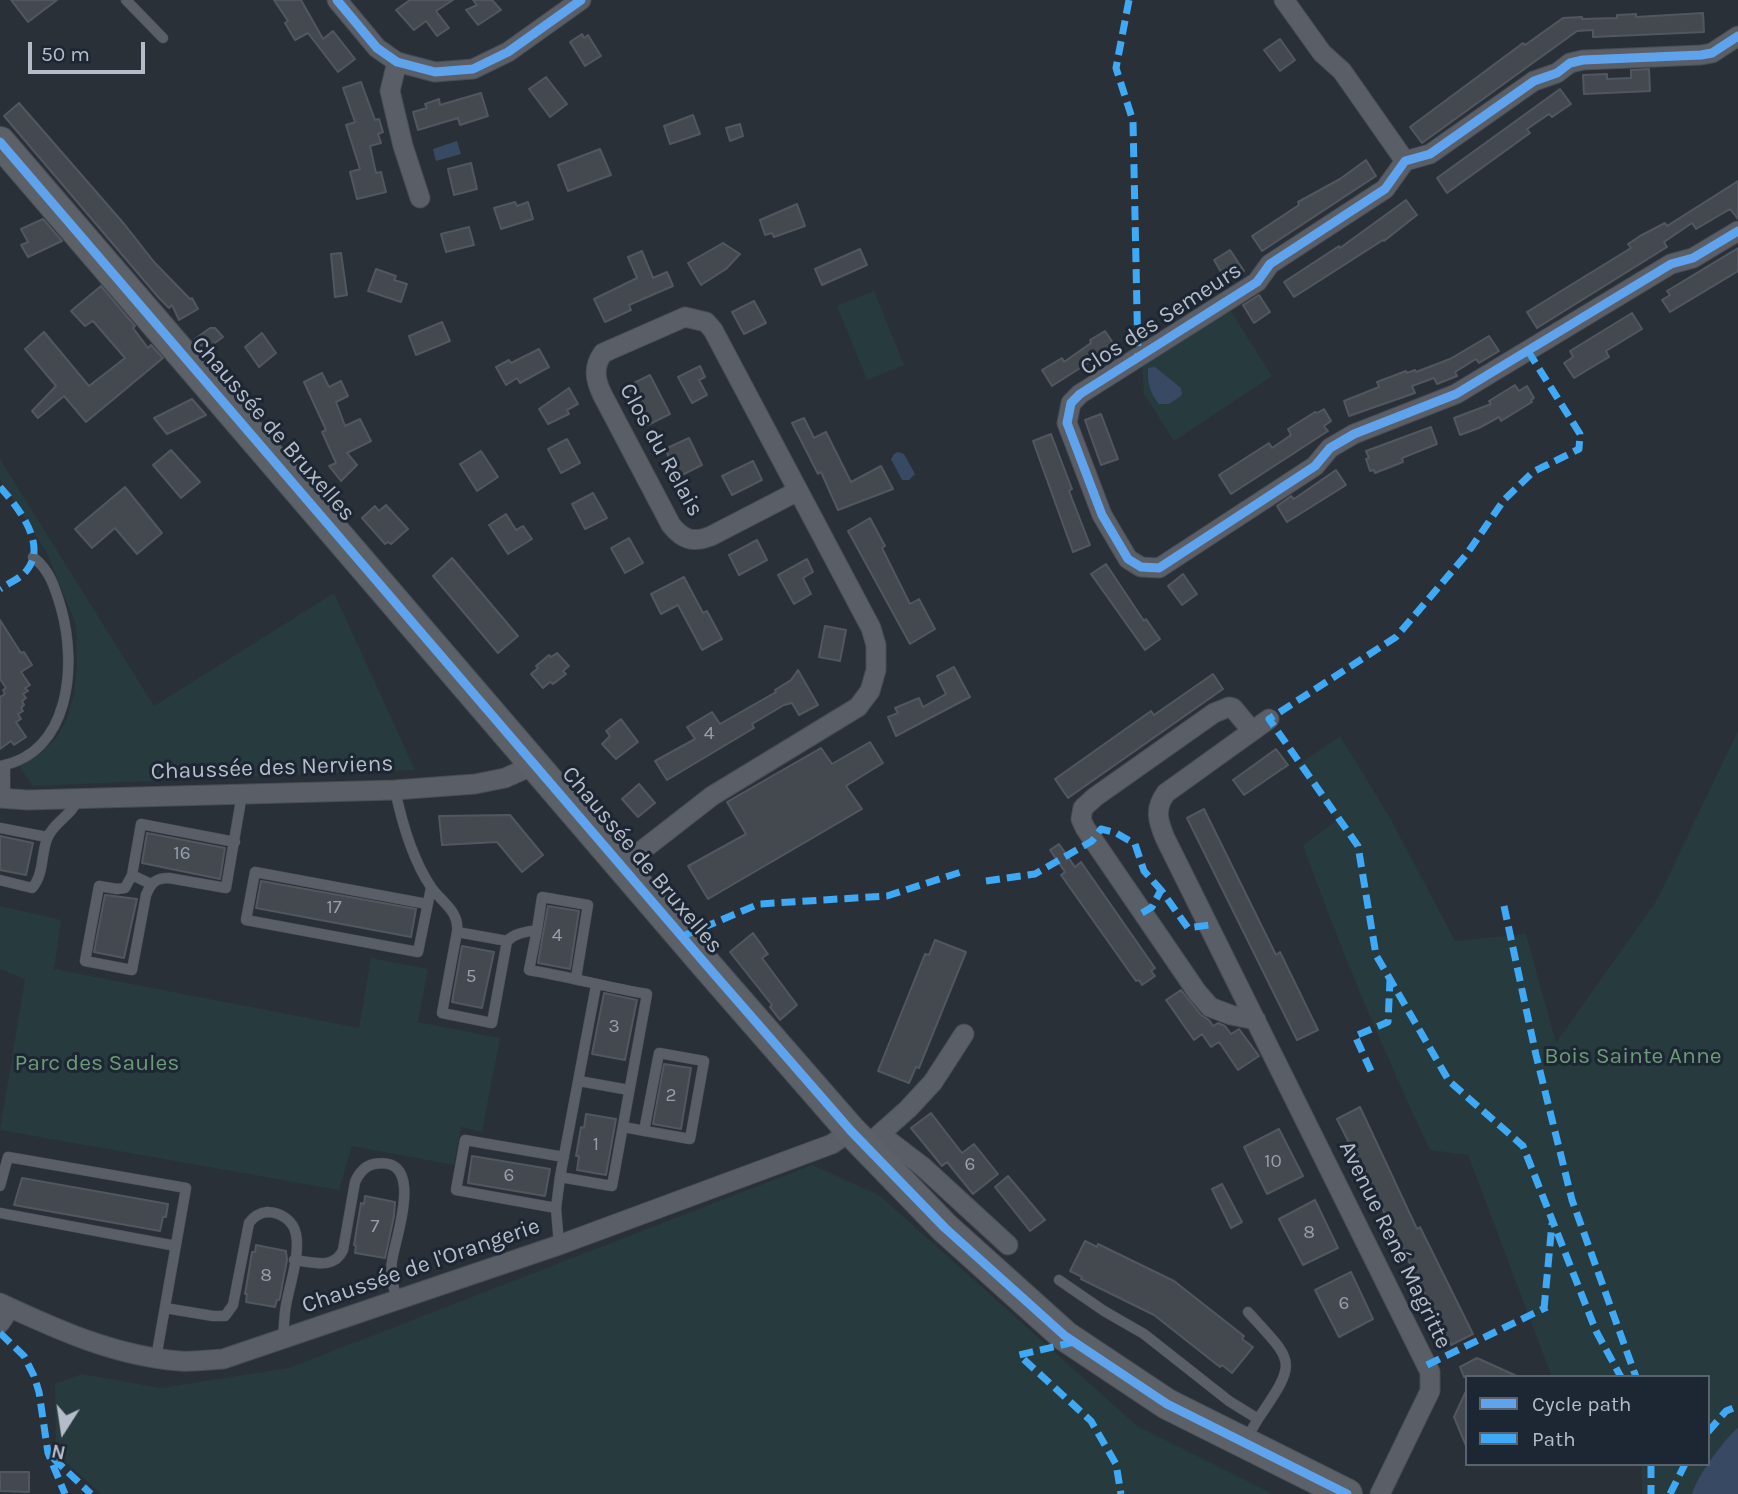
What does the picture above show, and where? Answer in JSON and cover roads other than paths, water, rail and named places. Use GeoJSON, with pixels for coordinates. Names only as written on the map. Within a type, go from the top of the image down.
{"type":"FeatureCollection","features":[{"type":"Feature","properties":{"kind":"main road","name":"Chaussée de Bruxelles"},"geometry":{"type":"LineString","coordinates":[[0,142],[622,866],[946,1228],[1065,1336],[1167,1404],[1251,1431],[1347,1494]]}},
{"type":"Feature","properties":{"kind":"street"},"geometry":{"type":"LineString","coordinates":[[337,0],[377,48],[397,62],[435,72],[473,69],[508,52],[581,0]]}},
{"type":"Feature","properties":{"kind":"street"},"geometry":{"type":"LineString","coordinates":[[1284,0],[1322,53],[1342,71],[1405,161],[1430,154],[1534,81],[1557,72],[1570,63],[1583,60],[1701,55],[1712,53],[1738,36]]}},
{"type":"Feature","properties":{"kind":"street"},"geometry":{"type":"LineString","coordinates":[[397,62],[390,90],[403,146],[420,198]]}},
{"type":"Feature","properties":{"kind":"street","name":"Clos des Semeurs"},"geometry":{"type":"LineString","coordinates":[[1405,161],[1385,189],[1269,264],[1257,282],[1080,394],[1071,403],[1067,423],[1102,515],[1120,547],[1141,567],[1159,568],[1315,466],[1330,448],[1354,434],[1456,394],[1671,264],[1693,258],[1738,232]]}},
{"type":"Feature","properties":{"kind":"street","name":"Clos du Relais"},"geometry":{"type":"LineString","coordinates":[[622,866],[712,796],[851,713],[870,691],[877,663],[871,628],[713,330],[706,323],[685,317],[674,320],[603,353],[596,363],[596,381],[602,394],[671,525],[685,539],[698,541],[710,536],[798,491]]}},
{"type":"Feature","properties":{"kind":"street"},"geometry":{"type":"LineString","coordinates":[[1252,731],[1229,706],[1214,713],[1095,797],[1083,808],[1081,819],[1092,841],[1210,1007],[1256,1020]]}},
{"type":"Feature","properties":{"kind":"street","name":"Avenue René Magritte"},"geometry":{"type":"LineString","coordinates":[[1269,719],[1166,793],[1157,811],[1165,838],[1430,1372],[1430,1391],[1380,1494]]}},
{"type":"Feature","properties":{"kind":"street","name":"Chaussée des Nerviens"},"geometry":{"type":"LineString","coordinates":[[3,798],[395,790],[475,784],[505,778],[536,764]]}},
{"type":"Feature","properties":{"kind":"street","name":"Chaussée de l'Orangerie"},"geometry":{"type":"LineString","coordinates":[[3,1312],[127,1354],[183,1362],[223,1359],[559,1245],[832,1144],[866,1137],[933,1083],[964,1034]]}},
{"type":"Feature","properties":{"kind":"street"},"geometry":{"type":"LineString","coordinates":[[866,1137],[922,1166],[1008,1245]]}},
{"type":"Feature","properties":{"kind":"lane"},"geometry":{"type":"LineString","coordinates":[[126,0],[163,38]]}},
{"type":"Feature","properties":{"kind":"lane","name":"Chaussée des Nerviens"},"geometry":{"type":"LineString","coordinates":[[3,798],[3,766],[29,754],[51,732],[61,712],[69,665],[66,629],[49,575],[44,565],[33,557]]}},
{"type":"Feature","properties":{"kind":"lane"},"geometry":{"type":"LineString","coordinates":[[395,790],[402,824],[431,888],[452,910],[458,925],[442,1013],[492,1023],[507,941],[521,933],[537,930]]}},
{"type":"Feature","properties":{"kind":"lane"},"geometry":{"type":"LineString","coordinates":[[235,842],[141,824],[132,875],[125,888],[99,886],[85,961],[132,970],[146,895],[151,884],[160,878],[226,888],[235,842],[242,794]]}},
{"type":"Feature","properties":{"kind":"lane"},"geometry":{"type":"LineString","coordinates":[[0,880],[32,887],[37,882],[47,837],[74,809],[78,798]]}},
{"type":"Feature","properties":{"kind":"lane"},"geometry":{"type":"LineString","coordinates":[[0,828],[47,837]]}},
{"type":"Feature","properties":{"kind":"lane"},"geometry":{"type":"LineString","coordinates":[[427,904],[255,872],[246,920],[418,952],[431,888]]}},
{"type":"Feature","properties":{"kind":"lane"},"geometry":{"type":"LineString","coordinates":[[132,875],[151,884]]}},
{"type":"Feature","properties":{"kind":"lane"},"geometry":{"type":"LineString","coordinates":[[561,1177],[612,1186],[647,994],[529,970],[542,897],[588,905],[576,978]]}},
{"type":"Feature","properties":{"kind":"lane"},"geometry":{"type":"LineString","coordinates":[[457,932],[507,941]]}},
{"type":"Feature","properties":{"kind":"lane"},"geometry":{"type":"LineString","coordinates":[[559,1245],[556,1208],[596,985]]}},
{"type":"Feature","properties":{"kind":"lane"},"geometry":{"type":"LineString","coordinates":[[624,1127],[644,1131],[690,1139],[704,1061],[659,1053],[644,1131]]}},
{"type":"Feature","properties":{"kind":"lane"},"geometry":{"type":"LineString","coordinates":[[579,1080],[629,1090]]}},
{"type":"Feature","properties":{"kind":"lane"},"geometry":{"type":"LineString","coordinates":[[556,1208],[456,1190],[465,1140],[564,1157]]}},
{"type":"Feature","properties":{"kind":"lane"},"geometry":{"type":"LineString","coordinates":[[0,1186],[8,1157],[186,1188],[156,1358]]}},
{"type":"Feature","properties":{"kind":"lane"},"geometry":{"type":"LineString","coordinates":[[294,1260],[327,1264],[340,1257],[344,1250],[355,1182],[359,1173],[371,1164],[387,1165],[399,1171],[405,1186],[392,1262],[391,1281],[397,1298]]}},
{"type":"Feature","properties":{"kind":"lane"},"geometry":{"type":"LineString","coordinates":[[0,1213],[176,1246]]}},
{"type":"Feature","properties":{"kind":"lane"},"geometry":{"type":"LineString","coordinates":[[165,1308],[225,1316],[233,1305],[247,1229],[253,1217],[260,1213],[282,1215],[293,1225],[296,1238],[283,1339]]}},
{"type":"Feature","properties":{"kind":"lane"},"geometry":{"type":"LineString","coordinates":[[1059,1280],[1144,1334],[1229,1401],[1251,1431],[1276,1393],[1287,1369],[1284,1352],[1248,1311]]}},
{"type":"Feature","properties":{"kind":"water"},"geometry":{"type":"Polygon","coordinates":[[[457,141],[461,154],[436,161],[433,149],[457,141]]]}},
{"type":"Feature","properties":{"kind":"water"},"geometry":{"type":"Polygon","coordinates":[[[1155,367],[1181,388],[1182,395],[1169,404],[1159,404],[1151,392],[1148,368],[1155,367]]]}},
{"type":"Feature","properties":{"kind":"water"},"geometry":{"type":"Polygon","coordinates":[[[898,452],[904,454],[915,474],[909,480],[902,480],[891,459],[898,452]]]}},
{"type":"Feature","properties":{"kind":"water"},"geometry":{"type":"Polygon","coordinates":[[[1738,1428],[1738,1494],[1692,1494],[1699,1478],[1738,1428]]]}},
{"type":"Feature","properties":{"kind":"park label","name":"Bois Sainte Anne"},"geometry":{"type":"Point","coordinates":[1633,1056]}},
{"type":"Feature","properties":{"kind":"park label","name":"Parc des Saules"},"geometry":{"type":"Point","coordinates":[97,1063]}}]}
